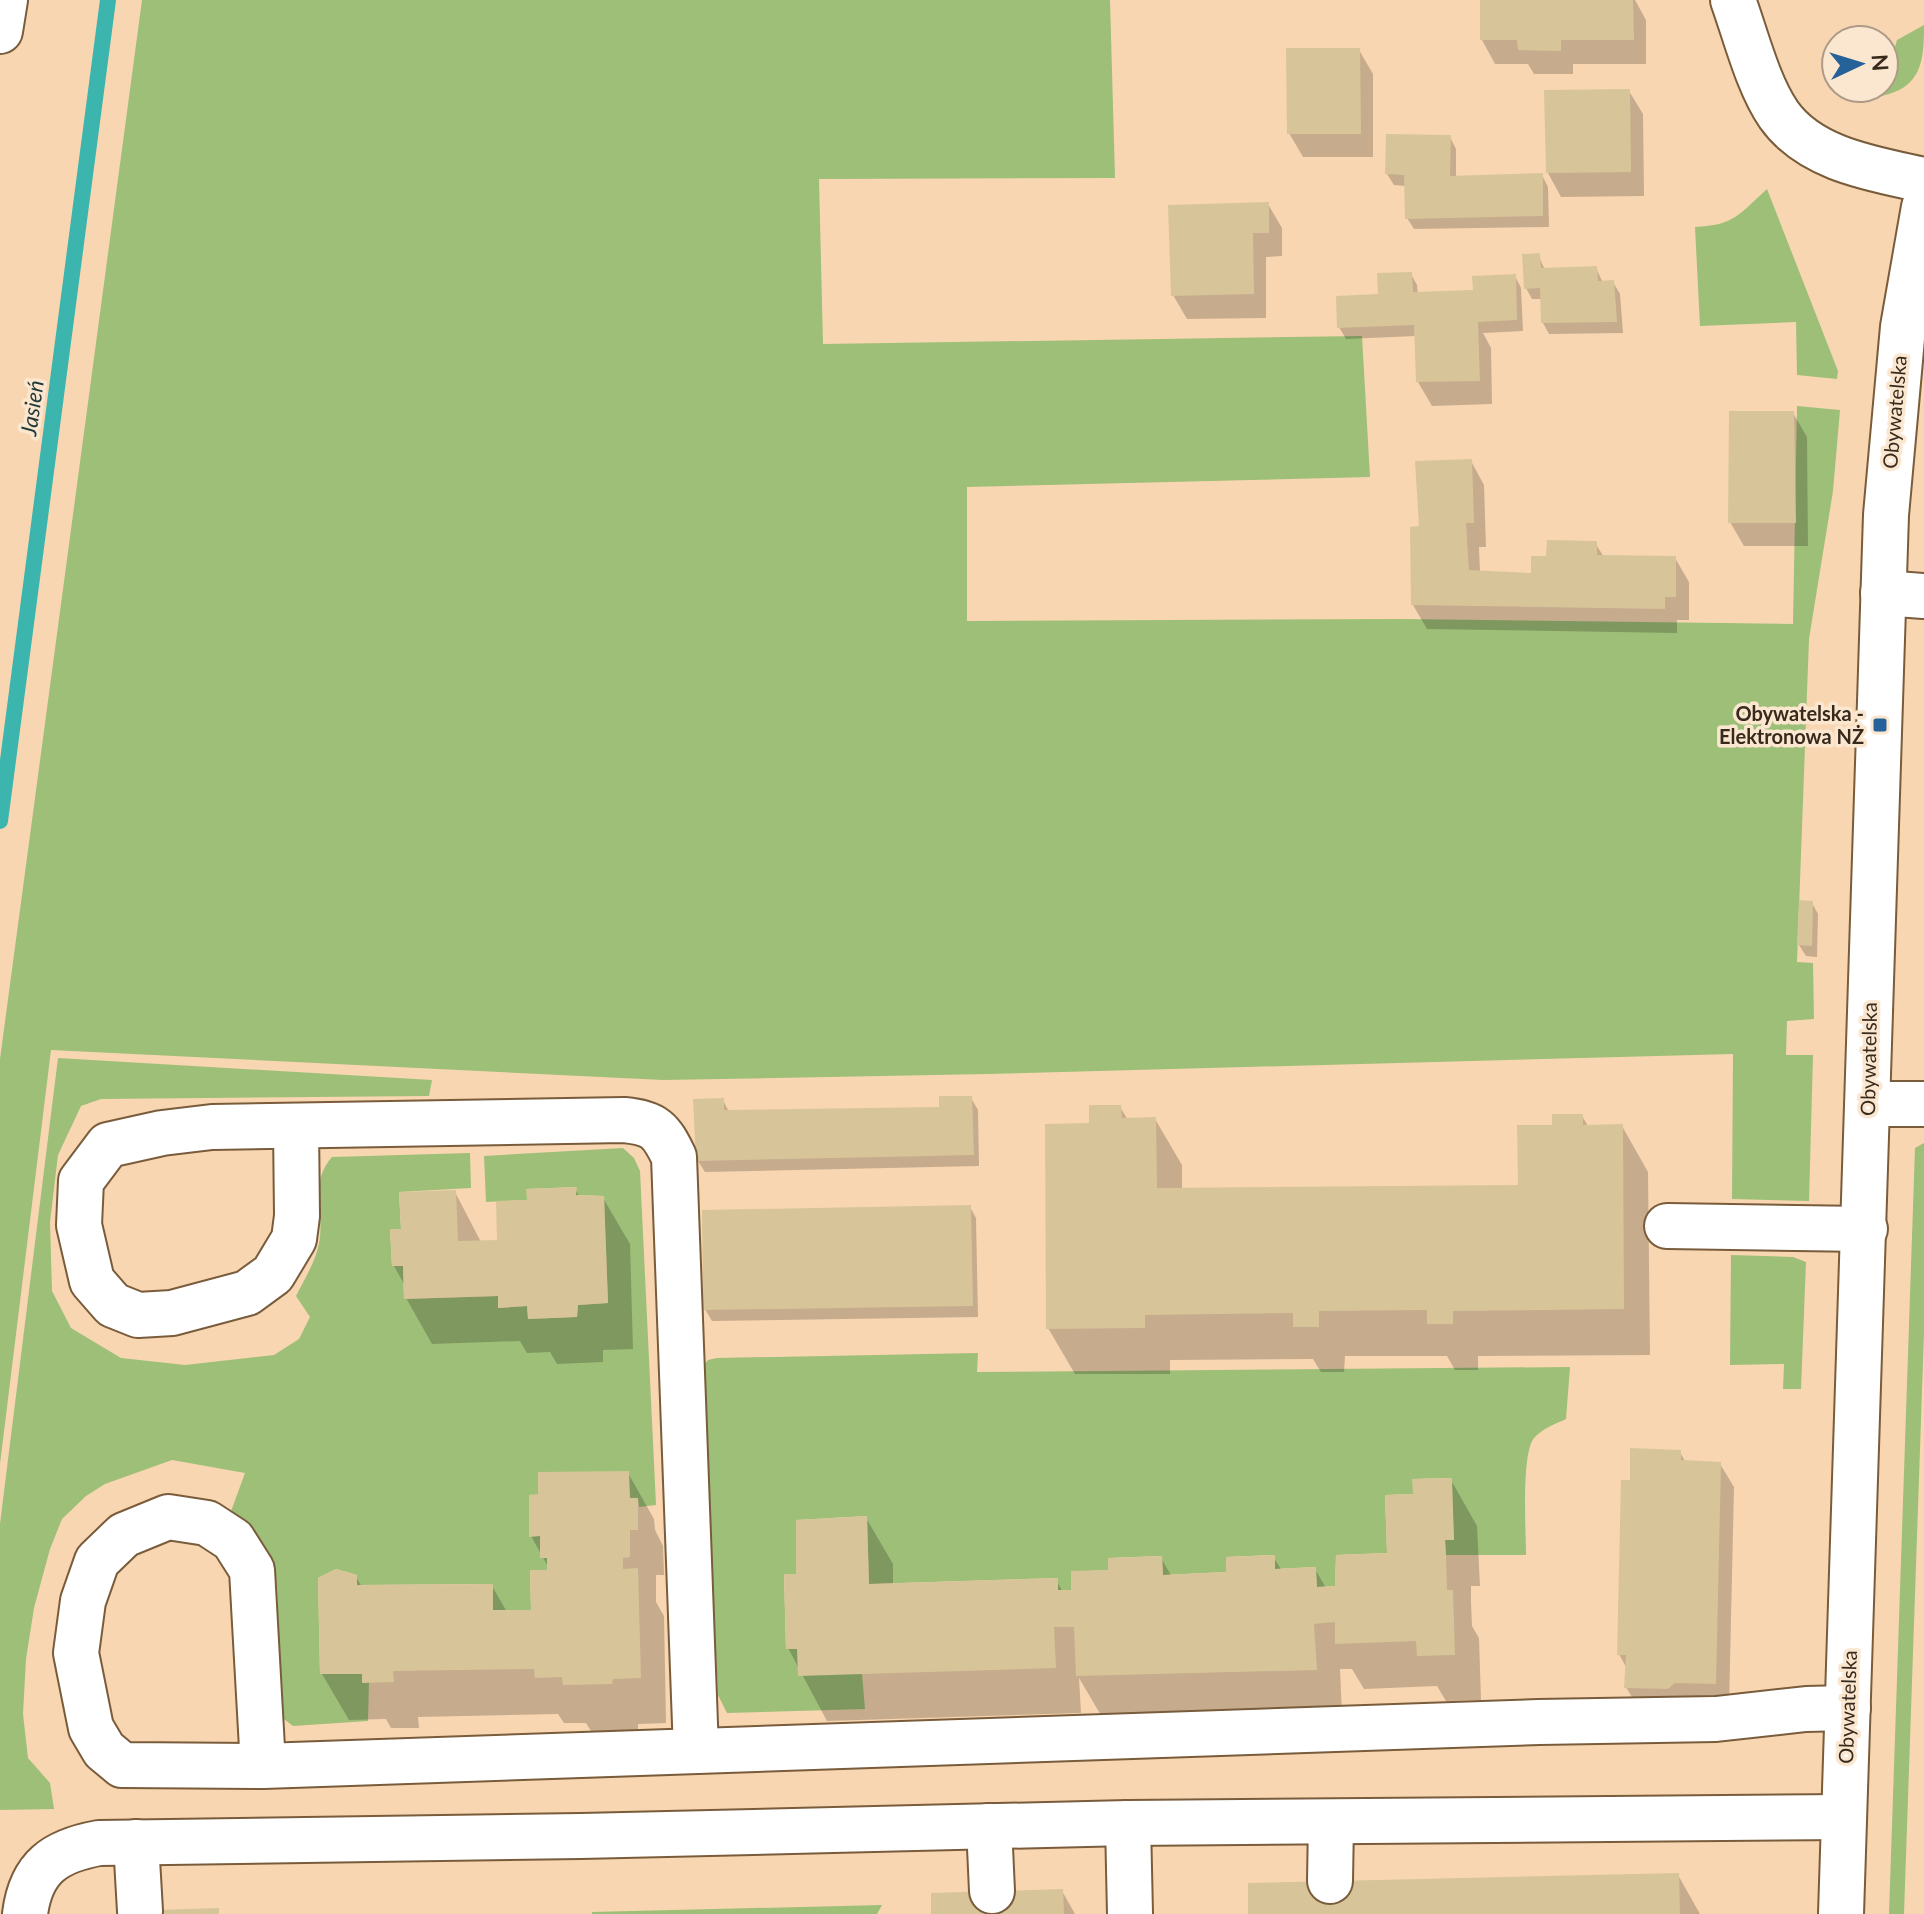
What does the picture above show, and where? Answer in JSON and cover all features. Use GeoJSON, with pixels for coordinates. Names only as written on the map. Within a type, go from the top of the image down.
{"type":"FeatureCollection","features":[{"type":"Feature","properties":{"kind":"main road"},"geometry":{"type":"LineString","coordinates":[[0,31],[5,0]]}},
{"type":"Feature","properties":{"kind":"main road"},"geometry":{"type":"LineString","coordinates":[[1733,0],[1770,98],[1781,118],[1823,151],[1870,168],[1924,180]]}},
{"type":"Feature","properties":{"kind":"main road","name":"Obywatelska"},"geometry":{"type":"LineString","coordinates":[[1841,1914],[1868,1104],[1903,595],[1896,379],[1924,207]]}},
{"type":"Feature","properties":{"kind":"main road"},"geometry":{"type":"LineString","coordinates":[[1868,1104],[1924,1104]]}},
{"type":"Feature","properties":{"kind":"main road"},"geometry":{"type":"LineString","coordinates":[[296,1126],[297,1216],[294,1239],[273,1274],[247,1293],[172,1313],[138,1315],[113,1305],[92,1281],[79,1225],[81,1181],[108,1145],[162,1133],[212,1127],[624,1120],[644,1122],[663,1134],[674,1157],[696,1751]]}},
{"type":"Feature","properties":{"kind":"main road"},"geometry":{"type":"LineString","coordinates":[[1667,1226],[1865,1229]]}},
{"type":"Feature","properties":{"kind":"main road"},"geometry":{"type":"LineString","coordinates":[[263,1766],[252,1570],[233,1540],[207,1523],[168,1517],[124,1535],[97,1561],[83,1601],[76,1653],[91,1728],[104,1750],[122,1765],[263,1766],[1539,1722],[1716,1719],[1806,1709],[1848,1708]]}},
{"type":"Feature","properties":{"kind":"main road"},"geometry":{"type":"LineString","coordinates":[[25,1914],[29,1890],[36,1876],[56,1856],[82,1846],[136,1842],[581,1836],[1128,1823],[1844,1817]]}},
{"type":"Feature","properties":{"kind":"main road"},"geometry":{"type":"LineString","coordinates":[[1330,1881],[1331,1822]]}},
{"type":"Feature","properties":{"kind":"main road"},"geometry":{"type":"LineString","coordinates":[[1128,1823],[1130,1914]]}},
{"type":"Feature","properties":{"kind":"main road"},"geometry":{"type":"LineString","coordinates":[[989,1826],[992,1891]]}},
{"type":"Feature","properties":{"kind":"main road"},"geometry":{"type":"LineString","coordinates":[[136,1842],[140,1911]]}},
{"type":"Feature","properties":{"kind":"green space"},"geometry":{"type":"Polygon","coordinates":[[[142,0],[1110,0],[1115,178],[819,179],[823,344],[1362,336],[1370,477],[967,487],[967,621],[1400,619],[1793,624],[1797,406],[1840,410],[1833,491],[1809,639],[1797,962],[1813,963],[1814,1019],[1787,1021],[1786,1055],[1813,1055],[1809,1201],[1732,1199],[1733,1054],[663,1080],[51,1050],[0,1464],[0,1059],[142,0]]]}},
{"type":"Feature","properties":{"kind":"green space"},"geometry":{"type":"Polygon","coordinates":[[[1924,25],[1918,71],[1900,89],[1900,38],[1924,25]]]}},
{"type":"Feature","properties":{"kind":"green space"},"geometry":{"type":"Polygon","coordinates":[[[1767,189],[1838,371],[1837,379],[1797,375],[1796,322],[1700,326],[1695,227],[1728,221],[1767,189]]]}},
{"type":"Feature","properties":{"kind":"green space"},"geometry":{"type":"Polygon","coordinates":[[[58,1058],[432,1080],[429,1096],[101,1099],[81,1106],[58,1155],[50,1222],[52,1291],[71,1328],[121,1358],[185,1365],[274,1355],[299,1339],[310,1317],[296,1296],[317,1253],[319,1186],[325,1166],[332,1157],[470,1153],[471,1188],[399,1192],[401,1229],[390,1230],[392,1266],[403,1266],[404,1299],[498,1296],[499,1308],[527,1306],[528,1319],[577,1317],[578,1305],[608,1303],[604,1196],[576,1195],[576,1187],[527,1189],[527,1200],[486,1202],[484,1156],[623,1148],[634,1158],[640,1171],[656,1505],[639,1507],[638,1498],[529,1495],[529,1536],[540,1536],[540,1557],[547,1558],[547,1570],[530,1570],[531,1610],[493,1610],[493,1584],[357,1585],[357,1575],[336,1569],[318,1578],[320,1674],[362,1674],[362,1682],[369,1682],[368,1721],[293,1726],[284,1719],[280,1706],[277,1585],[262,1542],[230,1514],[245,1473],[172,1460],[105,1484],[86,1496],[62,1519],[50,1549],[34,1608],[26,1659],[23,1714],[28,1758],[50,1783],[54,1809],[0,1810],[0,1524],[58,1058]]]}},
{"type":"Feature","properties":{"kind":"green space"},"geometry":{"type":"Polygon","coordinates":[[[1924,1143],[1924,1333],[1904,1914],[1889,1914],[1915,1148],[1924,1143]]]}},
{"type":"Feature","properties":{"kind":"green space"},"geometry":{"type":"Polygon","coordinates":[[[1731,1255],[1793,1257],[1806,1262],[1801,1389],[1783,1389],[1784,1364],[1730,1365],[1731,1255]]]}},
{"type":"Feature","properties":{"kind":"green space"},"geometry":{"type":"Polygon","coordinates":[[[978,1353],[977,1372],[1570,1367],[1566,1419],[1541,1432],[1530,1447],[1526,1476],[1526,1555],[1446,1555],[1445,1540],[1454,1540],[1451,1478],[1413,1479],[1413,1494],[1385,1495],[1387,1553],[1336,1555],[1335,1586],[1317,1587],[1315,1567],[1275,1569],[1275,1555],[1226,1557],[1226,1572],[1163,1575],[1162,1556],[1108,1558],[1108,1570],[1071,1572],[1071,1590],[1058,1590],[1057,1578],[869,1584],[867,1516],[796,1520],[796,1574],[784,1575],[786,1649],[797,1649],[862,1674],[865,1709],[727,1713],[718,1695],[702,1367],[708,1360],[717,1358],[978,1353]]]}},
{"type":"Feature","properties":{"kind":"green space"},"geometry":{"type":"Polygon","coordinates":[[[882,1905],[877,1914],[592,1914],[592,1912],[882,1905]]]}},
{"type":"Feature","properties":{"kind":"building"},"geometry":{"type":"Polygon","coordinates":[[[1480,0],[1633,0],[1634,40],[1561,40],[1561,51],[1518,50],[1517,40],[1480,40],[1480,0]]]}},
{"type":"Feature","properties":{"kind":"building"},"geometry":{"type":"Polygon","coordinates":[[[1286,48],[1360,48],[1361,134],[1287,134],[1286,48]]]}},
{"type":"Feature","properties":{"kind":"building"},"geometry":{"type":"Polygon","coordinates":[[[1630,89],[1631,172],[1546,173],[1544,90],[1630,89]]]}},
{"type":"Feature","properties":{"kind":"building"},"geometry":{"type":"Polygon","coordinates":[[[1386,134],[1451,135],[1450,176],[1543,173],[1543,216],[1405,219],[1404,175],[1385,174],[1386,134]]]}},
{"type":"Feature","properties":{"kind":"building"},"geometry":{"type":"Polygon","coordinates":[[[1269,202],[1269,233],[1253,233],[1254,294],[1171,296],[1168,205],[1269,202]]]}},
{"type":"Feature","properties":{"kind":"building"},"geometry":{"type":"Polygon","coordinates":[[[1540,253],[1541,268],[1597,266],[1598,281],[1614,280],[1617,322],[1541,323],[1540,288],[1524,289],[1522,254],[1540,253]]]}},
{"type":"Feature","properties":{"kind":"building"},"geometry":{"type":"Polygon","coordinates":[[[1412,272],[1413,292],[1473,290],[1472,276],[1516,274],[1517,320],[1478,322],[1480,381],[1416,382],[1414,325],[1337,328],[1336,296],[1378,294],[1377,273],[1412,272]]]}},
{"type":"Feature","properties":{"kind":"building"},"geometry":{"type":"Polygon","coordinates":[[[1729,411],[1794,411],[1796,523],[1728,523],[1729,411]]]}},
{"type":"Feature","properties":{"kind":"building"},"geometry":{"type":"Polygon","coordinates":[[[1472,459],[1474,523],[1466,523],[1469,570],[1531,573],[1531,556],[1546,556],[1547,540],[1597,541],[1597,555],[1676,556],[1676,597],[1665,597],[1665,609],[1411,605],[1410,527],[1419,526],[1415,461],[1472,459]]]}},
{"type":"Feature","properties":{"kind":"building"},"geometry":{"type":"Polygon","coordinates":[[[1799,900],[1813,901],[1812,946],[1797,945],[1799,900]]]}},
{"type":"Feature","properties":{"kind":"building"},"geometry":{"type":"Polygon","coordinates":[[[939,1096],[972,1096],[974,1155],[696,1161],[693,1099],[724,1098],[724,1110],[939,1107],[939,1096]]]}},
{"type":"Feature","properties":{"kind":"building"},"geometry":{"type":"Polygon","coordinates":[[[1089,1105],[1121,1105],[1122,1118],[1156,1117],[1157,1188],[1518,1185],[1517,1125],[1552,1125],[1552,1114],[1583,1114],[1583,1125],[1623,1124],[1624,1309],[1453,1311],[1453,1324],[1427,1324],[1427,1310],[1319,1311],[1319,1327],[1293,1327],[1293,1313],[1145,1315],[1145,1328],[1046,1329],[1045,1124],[1089,1123],[1089,1105]]]}},
{"type":"Feature","properties":{"kind":"building"},"geometry":{"type":"Polygon","coordinates":[[[577,1187],[576,1195],[604,1196],[608,1303],[578,1305],[577,1317],[528,1319],[527,1306],[498,1308],[498,1296],[404,1299],[403,1266],[392,1266],[390,1229],[401,1229],[399,1192],[456,1190],[458,1241],[497,1240],[496,1201],[527,1200],[526,1189],[577,1187]]]}},
{"type":"Feature","properties":{"kind":"building"},"geometry":{"type":"Polygon","coordinates":[[[971,1205],[973,1306],[703,1310],[702,1210],[971,1205]]]}},
{"type":"Feature","properties":{"kind":"building"},"geometry":{"type":"Polygon","coordinates":[[[1630,1448],[1681,1450],[1681,1460],[1721,1462],[1716,1684],[1675,1683],[1668,1689],[1624,1688],[1626,1655],[1617,1655],[1621,1480],[1630,1480],[1630,1448]]]}},
{"type":"Feature","properties":{"kind":"building"},"geometry":{"type":"Polygon","coordinates":[[[629,1471],[630,1498],[638,1498],[638,1530],[630,1530],[630,1557],[623,1558],[623,1569],[638,1568],[641,1678],[613,1679],[612,1684],[563,1685],[562,1677],[535,1678],[534,1669],[393,1671],[394,1682],[362,1683],[362,1674],[320,1674],[318,1578],[336,1569],[357,1575],[357,1585],[493,1584],[493,1610],[531,1610],[530,1570],[547,1570],[547,1558],[540,1558],[540,1536],[529,1537],[529,1495],[538,1494],[538,1472],[629,1471]]]}},
{"type":"Feature","properties":{"kind":"building"},"geometry":{"type":"Polygon","coordinates":[[[1452,1478],[1454,1540],[1445,1540],[1447,1590],[1453,1590],[1455,1655],[1417,1656],[1416,1641],[1335,1644],[1335,1622],[1314,1624],[1317,1670],[1076,1676],[1074,1627],[1054,1627],[1056,1668],[798,1676],[797,1649],[786,1649],[784,1574],[796,1574],[796,1520],[867,1516],[869,1584],[1058,1578],[1058,1590],[1071,1590],[1071,1571],[1108,1570],[1108,1558],[1162,1556],[1163,1575],[1226,1572],[1226,1557],[1275,1555],[1275,1569],[1316,1567],[1317,1587],[1335,1586],[1336,1555],[1387,1553],[1385,1495],[1413,1494],[1412,1479],[1452,1478]]]}},
{"type":"Feature","properties":{"kind":"building"},"geometry":{"type":"Polygon","coordinates":[[[1679,1873],[1680,1914],[1248,1914],[1248,1883],[1679,1873]]]}},
{"type":"Feature","properties":{"kind":"building"},"geometry":{"type":"Polygon","coordinates":[[[1063,1889],[1064,1914],[931,1914],[931,1893],[1063,1889]]]}},
{"type":"Feature","properties":{"kind":"building"},"geometry":{"type":"Polygon","coordinates":[[[219,1908],[219,1914],[123,1914],[123,1911],[219,1908]]]}},
{"type":"Feature","properties":{"kind":"waterway","name":"Jasień"},"geometry":{"type":"LineString","coordinates":[[0,821],[108,0]]}},
{"type":"Feature","properties":{"kind":"place","name":"Obywatelska - Elektronowa NŻ"},"geometry":{"type":"Point","coordinates":[1880,725]}}]}
